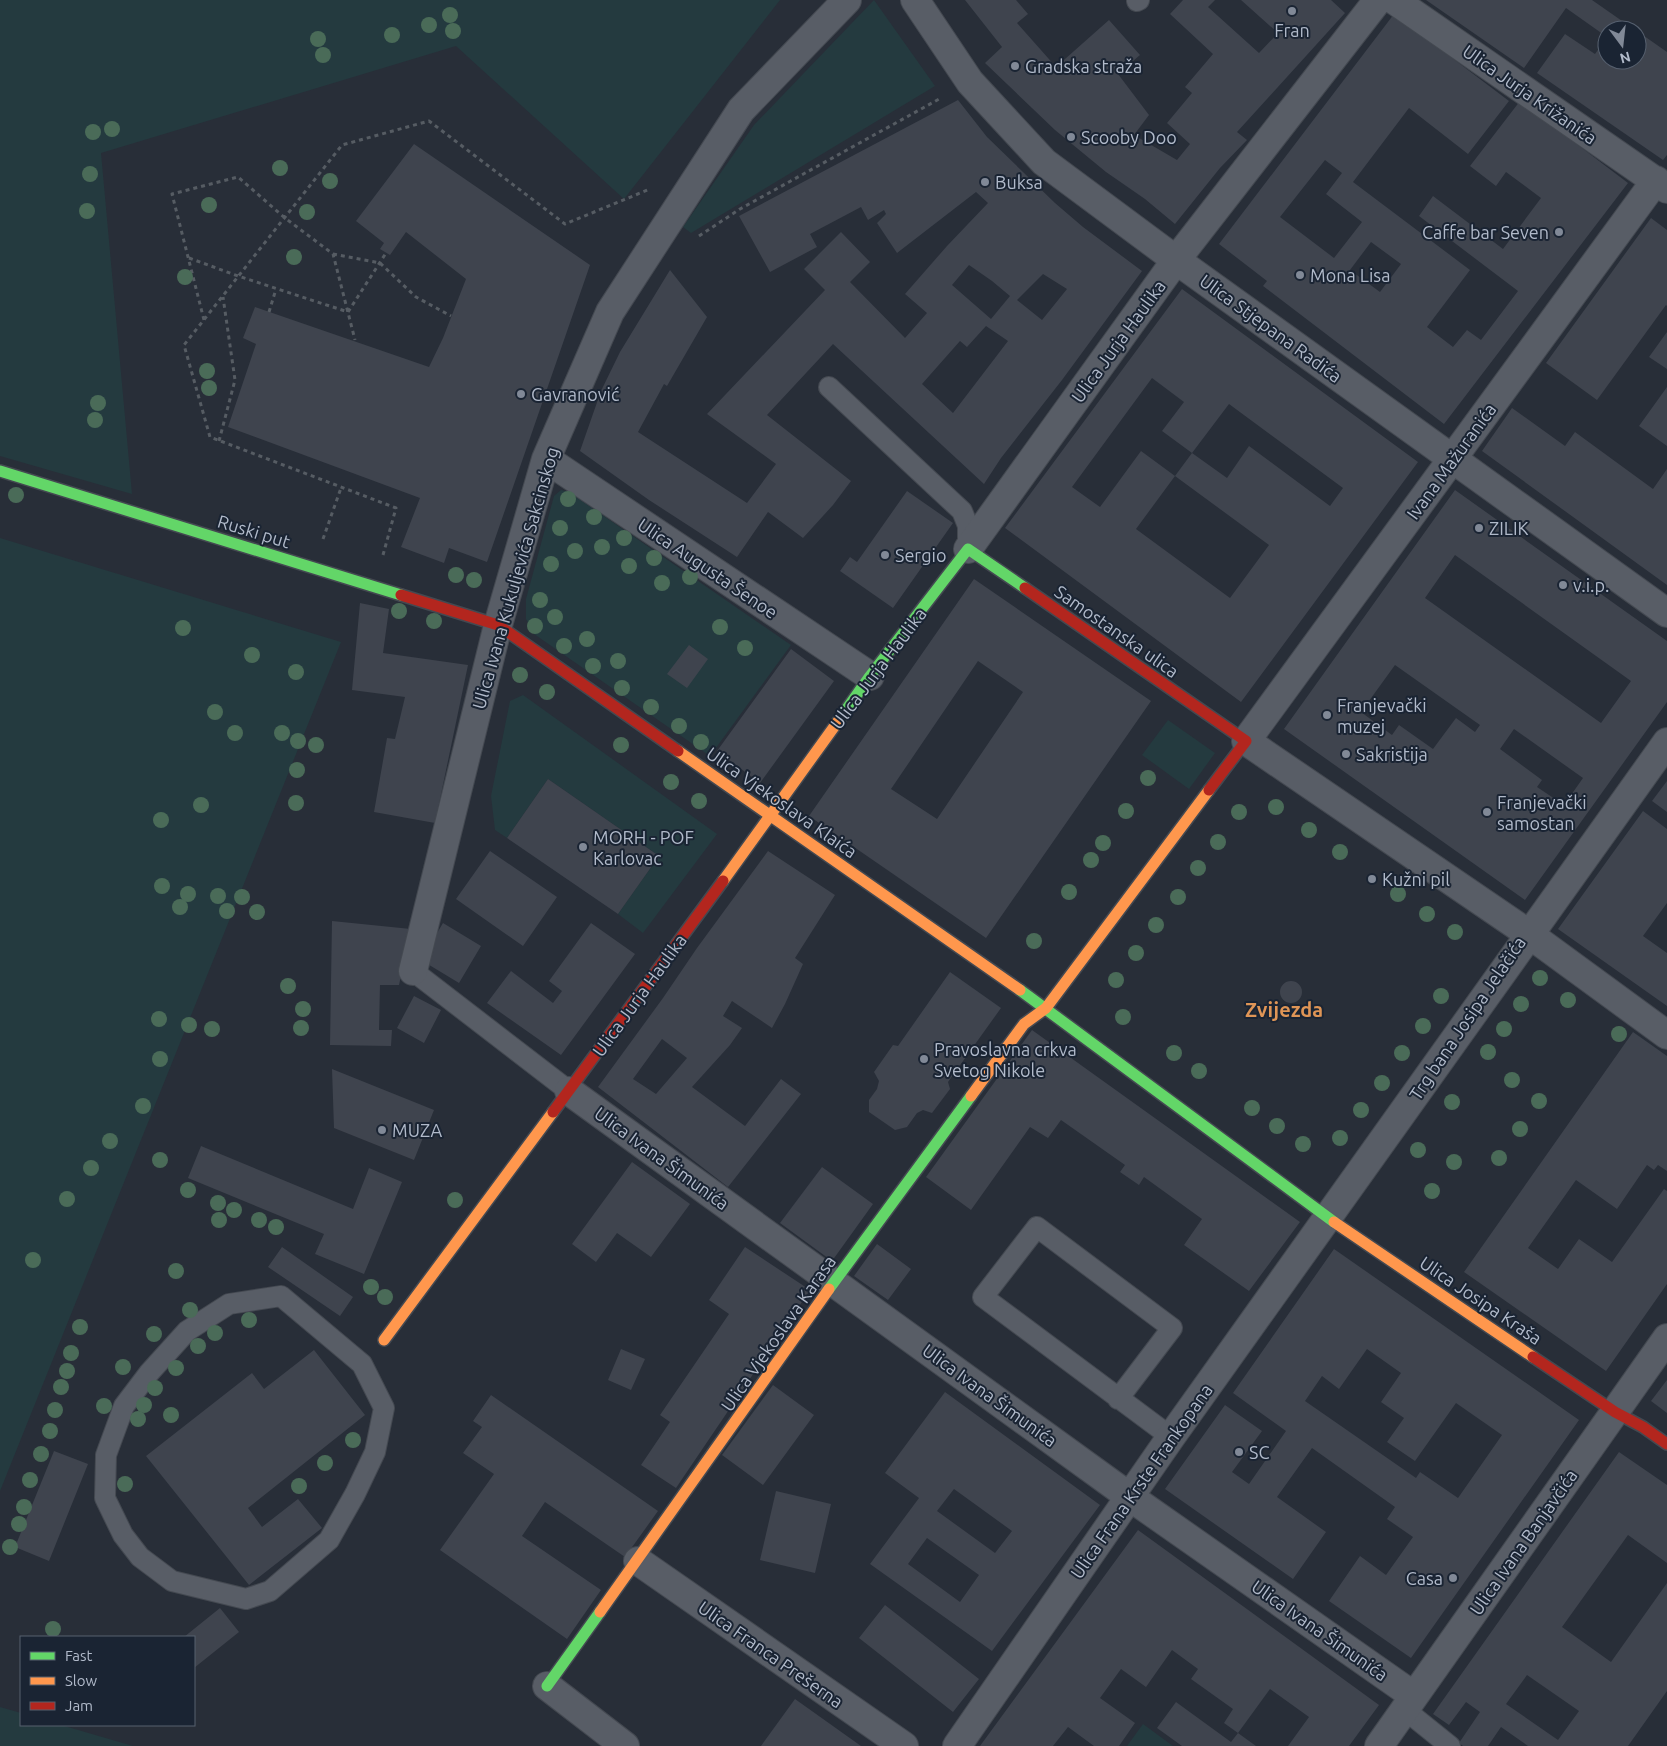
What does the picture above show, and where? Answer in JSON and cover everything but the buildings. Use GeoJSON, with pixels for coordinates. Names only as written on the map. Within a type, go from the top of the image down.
{"type":"FeatureCollection","features":[{"type":"Feature","properties":{"kind":"street","name":"Ulica Ivana Kukuljevića Sakcinskog"},"geometry":{"type":"LineString","coordinates":[[413,971],[498,625],[546,459],[610,312],[741,110],[847,0]]}},
{"type":"Feature","properties":{"kind":"street","name":"Ulica Stjepana Radića"},"geometry":{"type":"LineString","coordinates":[[915,0],[970,82],[1044,162],[1176,260],[1667,613]]}},
{"type":"Feature","properties":{"kind":"street","name":"Ulica Jurja Haulika"},"geometry":{"type":"LineString","coordinates":[[384,1340],[772,816],[870,676],[968,549],[1176,260],[1378,0]]}},
{"type":"Feature","properties":{"kind":"street","name":"Ulica Jurja Križanića"},"geometry":{"type":"LineString","coordinates":[[1394,0],[1661,185]]}},
{"type":"Feature","properties":{"kind":"street","name":"Ivana Mažuranića"},"geometry":{"type":"LineString","coordinates":[[1246,741],[1453,459],[1661,185]]}},
{"type":"Feature","properties":{"kind":"street","name":"Ulica Augusta Šenoe"},"geometry":{"type":"LineString","coordinates":[[546,459],[870,676]]}},
{"type":"Feature","properties":{"kind":"street","name":"Ruski put"},"geometry":{"type":"LineString","coordinates":[[0,471],[498,625]]}},
{"type":"Feature","properties":{"kind":"street","name":"Samostanska ulica"},"geometry":{"type":"LineString","coordinates":[[968,549],[1246,741]]}},
{"type":"Feature","properties":{"kind":"street","name":"Ulica Vjekoslava Klaića"},"geometry":{"type":"LineString","coordinates":[[498,625],[1046,1008]]}},
{"type":"Feature","properties":{"kind":"street","name":"Trg bana Josipa Jelačića"},"geometry":{"type":"LineString","coordinates":[[1246,741],[1529,934],[1328,1218]]}},
{"type":"Feature","properties":{"kind":"street"},"geometry":{"type":"LineString","coordinates":[[1246,741],[1046,1008],[1328,1218]]}},
{"type":"Feature","properties":{"kind":"street"},"geometry":{"type":"LineString","coordinates":[[1667,742],[1529,934],[1667,1035]]}},
{"type":"Feature","properties":{"kind":"street","name":"Ulica Vjekoslava Karasa"},"geometry":{"type":"LineString","coordinates":[[547,1686],[638,1561],[834,1282],[1024,1024],[1046,1008]]}},
{"type":"Feature","properties":{"kind":"street","name":"Ulica Ivana Šimunića"},"geometry":{"type":"LineString","coordinates":[[569,1091],[1130,1497],[1409,1703]]}},
{"type":"Feature","properties":{"kind":"street","name":"Ulica Josipa Kraša"},"geometry":{"type":"LineString","coordinates":[[1328,1218],[1615,1412],[1643,1427],[1667,1444]]}},
{"type":"Feature","properties":{"kind":"street","name":"Ulica Frana Krste Frankopana"},"geometry":{"type":"LineString","coordinates":[[957,1746],[1171,1438],[1328,1218]]}},
{"type":"Feature","properties":{"kind":"street","name":"Ulica Ivana Banjavčića"},"geometry":{"type":"LineString","coordinates":[[1379,1746],[1667,1338]]}},
{"type":"Feature","properties":{"kind":"street","name":"Ulica Franca Prešerna"},"geometry":{"type":"LineString","coordinates":[[638,1561],[904,1746]]}},
{"type":"Feature","properties":{"kind":"street"},"geometry":{"type":"LineString","coordinates":[[547,1686],[625,1746]]}},
{"type":"Feature","properties":{"kind":"lane"},"geometry":{"type":"LineString","coordinates":[[829,387],[962,511],[968,526],[968,549]]}},
{"type":"Feature","properties":{"kind":"lane"},"geometry":{"type":"LineString","coordinates":[[413,971],[569,1091]]}},
{"type":"Feature","properties":{"kind":"lane"},"geometry":{"type":"LineString","coordinates":[[1118,1399],[1172,1328],[1037,1227],[983,1297],[1118,1399],[1171,1438]]}},
{"type":"Feature","properties":{"kind":"lane"},"geometry":{"type":"LineString","coordinates":[[281,1296],[362,1364],[384,1408],[375,1452],[355,1494],[329,1540],[270,1591],[246,1599],[172,1581],[140,1557],[124,1535],[105,1498],[106,1455],[124,1406],[149,1373],[187,1331],[229,1304],[281,1296]]}},
{"type":"Feature","properties":{"kind":"lane"},"geometry":{"type":"LineString","coordinates":[[362,1364],[384,1340]]}},
{"type":"Feature","properties":{"kind":"lane"},"geometry":{"type":"LineString","coordinates":[[1409,1703],[1450,1746]]}},
{"type":"Feature","properties":{"kind":"path"},"geometry":{"type":"LineString","coordinates":[[693,240],[740,209],[970,82]]}},
{"type":"Feature","properties":{"kind":"path"},"geometry":{"type":"LineString","coordinates":[[375,587],[396,508],[210,437],[184,345],[342,145],[429,121],[565,224],[658,186]]}},
{"type":"Feature","properties":{"kind":"path"},"geometry":{"type":"LineString","coordinates":[[204,320],[172,194],[238,177],[285,218],[333,254],[380,263],[416,297],[451,316]]}},
{"type":"Feature","properties":{"kind":"path"},"geometry":{"type":"LineString","coordinates":[[348,312],[386,252]]}},
{"type":"Feature","properties":{"kind":"path"},"geometry":{"type":"LineString","coordinates":[[333,254],[355,340]]}},
{"type":"Feature","properties":{"kind":"path"},"geometry":{"type":"LineString","coordinates":[[188,258],[348,312]]}},
{"type":"Feature","properties":{"kind":"path"},"geometry":{"type":"LineString","coordinates":[[269,312],[276,289]]}},
{"type":"Feature","properties":{"kind":"path"},"geometry":{"type":"LineString","coordinates":[[219,441],[235,380],[222,296]]}},
{"type":"Feature","properties":{"kind":"path"},"geometry":{"type":"LineString","coordinates":[[314,568],[341,488]]}},
{"type":"Feature","properties":{"kind":"green space"},"geometry":{"type":"Polygon","coordinates":[[[0,0],[780,0],[624,199],[456,46],[101,153],[132,494],[0,456],[0,0]]]}},
{"type":"Feature","properties":{"kind":"green space"},"geometry":{"type":"Polygon","coordinates":[[[874,0],[935,86],[691,233],[683,227],[754,125],[874,0]]]}},
{"type":"Feature","properties":{"kind":"green space"},"geometry":{"type":"Polygon","coordinates":[[[561,490],[569,492],[791,645],[710,756],[534,634],[526,619],[526,599],[554,496],[561,490]]]}},
{"type":"Feature","properties":{"kind":"green space"},"geometry":{"type":"Polygon","coordinates":[[[0,538],[341,642],[0,1491],[0,538]]]}},
{"type":"Feature","properties":{"kind":"green space"},"geometry":{"type":"Polygon","coordinates":[[[523,695],[717,834],[643,933],[618,914],[659,856],[548,779],[507,838],[495,830],[491,796],[510,701],[523,695]]]}},
{"type":"Feature","properties":{"kind":"green space"},"geometry":{"type":"Polygon","coordinates":[[[1168,720],[1215,753],[1189,789],[1142,755],[1168,720]]]}},
{"type":"Feature","properties":{"kind":"green space"},"geometry":{"type":"Polygon","coordinates":[[[0,1707],[20,1713],[20,1726],[64,1726],[133,1746],[0,1746],[0,1707]]]}},
{"type":"Feature","properties":{"kind":"green space"},"geometry":{"type":"Polygon","coordinates":[[[1143,1724],[1173,1746],[1127,1746],[1143,1724]]]}},
{"type":"Feature","properties":{"kind":"traffic: fast"},"geometry":{"type":"LineString","coordinates":[[0,471],[401,595]]}},
{"type":"Feature","properties":{"kind":"traffic: fast"},"geometry":{"type":"LineString","coordinates":[[839,720],[870,676],[968,549],[1025,588]]}},
{"type":"Feature","properties":{"kind":"traffic: fast"},"geometry":{"type":"LineString","coordinates":[[1020,990],[1334,1222]]}},
{"type":"Feature","properties":{"kind":"traffic: fast"},"geometry":{"type":"LineString","coordinates":[[829,1289],[971,1096]]}},
{"type":"Feature","properties":{"kind":"traffic: fast"},"geometry":{"type":"LineString","coordinates":[[547,1686],[600,1612]]}},
{"type":"Feature","properties":{"kind":"traffic: slow"},"geometry":{"type":"LineString","coordinates":[[723,881],[839,720]]}},
{"type":"Feature","properties":{"kind":"traffic: slow"},"geometry":{"type":"LineString","coordinates":[[678,751],[1020,990]]}},
{"type":"Feature","properties":{"kind":"traffic: slow"},"geometry":{"type":"LineString","coordinates":[[971,1096],[1024,1024],[1046,1008],[1209,790]]}},
{"type":"Feature","properties":{"kind":"traffic: slow"},"geometry":{"type":"LineString","coordinates":[[384,1340],[553,1112]]}},
{"type":"Feature","properties":{"kind":"traffic: slow"},"geometry":{"type":"LineString","coordinates":[[1334,1222],[1533,1357]]}},
{"type":"Feature","properties":{"kind":"traffic: slow"},"geometry":{"type":"LineString","coordinates":[[600,1612],[829,1289]]}},
{"type":"Feature","properties":{"kind":"traffic: jam"},"geometry":{"type":"LineString","coordinates":[[1025,588],[1246,741],[1209,790]]}},
{"type":"Feature","properties":{"kind":"traffic: jam"},"geometry":{"type":"LineString","coordinates":[[401,595],[498,625],[678,751]]}},
{"type":"Feature","properties":{"kind":"traffic: jam"},"geometry":{"type":"LineString","coordinates":[[553,1112],[723,881]]}},
{"type":"Feature","properties":{"kind":"traffic: jam"},"geometry":{"type":"LineString","coordinates":[[1533,1357],[1667,1444]]}},
{"type":"Feature","properties":{"kind":"place","name":"Fran"},"geometry":{"type":"Point","coordinates":[1292,11]}},
{"type":"Feature","properties":{"kind":"place","name":"Gradska straža"},"geometry":{"type":"Point","coordinates":[1015,66]}},
{"type":"Feature","properties":{"kind":"place","name":"Scooby Doo"},"geometry":{"type":"Point","coordinates":[1071,137]}},
{"type":"Feature","properties":{"kind":"place","name":"Buksa"},"geometry":{"type":"Point","coordinates":[985,182]}},
{"type":"Feature","properties":{"kind":"place","name":"Caffe bar Seven"},"geometry":{"type":"Point","coordinates":[1559,232]}},
{"type":"Feature","properties":{"kind":"place","name":"Mona Lisa"},"geometry":{"type":"Point","coordinates":[1300,275]}},
{"type":"Feature","properties":{"kind":"place","name":"Gavranović"},"geometry":{"type":"Point","coordinates":[521,394]}},
{"type":"Feature","properties":{"kind":"place","name":"ZILIK"},"geometry":{"type":"Point","coordinates":[1479,528]}},
{"type":"Feature","properties":{"kind":"place","name":"Sergio"},"geometry":{"type":"Point","coordinates":[885,555]}},
{"type":"Feature","properties":{"kind":"place","name":"v.i.p."},"geometry":{"type":"Point","coordinates":[1563,585]}},
{"type":"Feature","properties":{"kind":"place","name":"Franjevački muzej"},"geometry":{"type":"Point","coordinates":[1327,715]}},
{"type":"Feature","properties":{"kind":"place","name":"Sakristija"},"geometry":{"type":"Point","coordinates":[1346,754]}},
{"type":"Feature","properties":{"kind":"place","name":"Franjevački samostan"},"geometry":{"type":"Point","coordinates":[1487,812]}},
{"type":"Feature","properties":{"kind":"place","name":"MORH - POF Karlovac"},"geometry":{"type":"Point","coordinates":[583,847]}},
{"type":"Feature","properties":{"kind":"place","name":"Kužni pil"},"geometry":{"type":"Point","coordinates":[1372,879]}},
{"type":"Feature","properties":{"kind":"place","name":"Pravoslavna crkva Svetog Nikole"},"geometry":{"type":"Point","coordinates":[924,1059]}},
{"type":"Feature","properties":{"kind":"place","name":"MUZA"},"geometry":{"type":"Point","coordinates":[382,1130]}},
{"type":"Feature","properties":{"kind":"place","name":"SC"},"geometry":{"type":"Point","coordinates":[1239,1452]}},
{"type":"Feature","properties":{"kind":"place","name":"Casa"},"geometry":{"type":"Point","coordinates":[1453,1578]}},
{"type":"Feature","properties":{"kind":"district","name":"Zvijezda"},"geometry":{"type":"Point","coordinates":[1284,1009]}}]}
